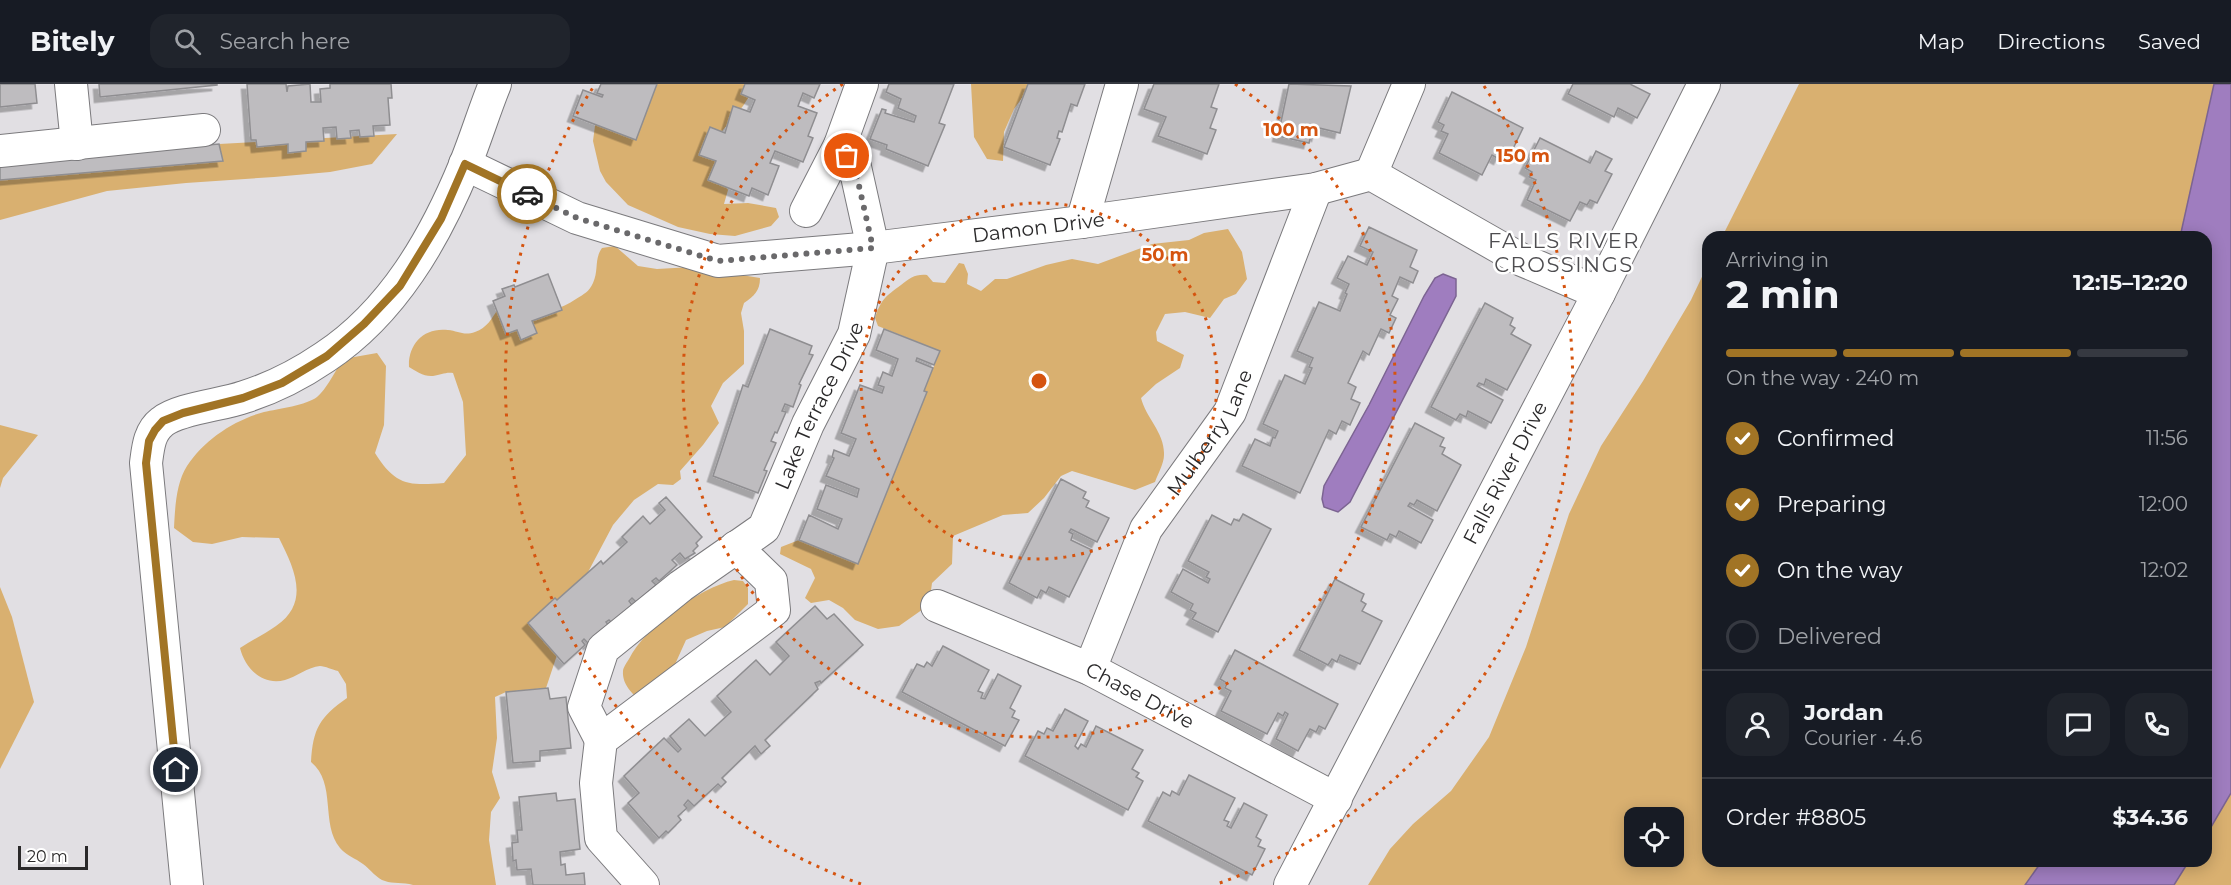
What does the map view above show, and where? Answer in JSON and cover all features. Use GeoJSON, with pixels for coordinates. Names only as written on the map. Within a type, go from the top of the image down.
{"type":"FeatureCollection","features":[{"type":"Feature","properties":{"kind":"street"},"geometry":{"type":"LineString","coordinates":[[71,84],[77,144]]}},
{"type":"Feature","properties":{"kind":"street"},"geometry":{"type":"LineString","coordinates":[[187,885],[146,463],[149,441],[163,421],[183,413],[243,398],[282,383],[327,356],[364,324],[400,286],[441,219],[465,164],[495,84]]}},
{"type":"Feature","properties":{"kind":"street"},"geometry":{"type":"LineString","coordinates":[[806,211],[840,145],[862,84]]}},
{"type":"Feature","properties":{"kind":"street"},"geometry":{"type":"LineString","coordinates":[[1082,222],[1122,84]]}},
{"type":"Feature","properties":{"kind":"street"},"geometry":{"type":"LineString","coordinates":[[1408,84],[1371,174],[1522,260],[1599,293]]}},
{"type":"Feature","properties":{"kind":"street","name":"Falls River Drive"},"geometry":{"type":"LineString","coordinates":[[1297,872],[1599,293],[1704,84]]}},
{"type":"Feature","properties":{"kind":"street"},"geometry":{"type":"LineString","coordinates":[[0,151],[204,130]]}},
{"type":"Feature","properties":{"kind":"street"},"geometry":{"type":"LineString","coordinates":[[840,145],[855,168],[873,248]]}},
{"type":"Feature","properties":{"kind":"street","name":"Damon Drive"},"geometry":{"type":"LineString","coordinates":[[465,164],[577,218],[718,261],[873,248],[1082,222],[1316,189],[1371,174]]}},
{"type":"Feature","properties":{"kind":"street","name":"Mulberry Lane"},"geometry":{"type":"LineString","coordinates":[[1090,669],[1146,530],[1230,412],[1316,189]]}},
{"type":"Feature","properties":{"kind":"street","name":"Lake Terrace Drive"},"geometry":{"type":"LineString","coordinates":[[601,740],[584,706],[603,649],[681,586],[764,528],[808,424],[854,334],[873,248]]}},
{"type":"Feature","properties":{"kind":"street"},"geometry":{"type":"LineString","coordinates":[[609,885],[601,838],[596,783],[601,740],[774,610],[771,581],[736,547]]}},
{"type":"Feature","properties":{"kind":"street","name":"Chase Drive"},"geometry":{"type":"LineString","coordinates":[[937,606],[1090,669],[1336,799]]}},
{"type":"Feature","properties":{"kind":"street"},"geometry":{"type":"LineString","coordinates":[[601,838],[643,885]]}},
{"type":"Feature","properties":{"kind":"shaded area"},"geometry":{"type":"Polygon","coordinates":[[[657,84],[757,84],[743,106],[718,136],[719,172],[728,190],[724,204],[748,203],[776,208],[779,217],[771,226],[735,236],[710,234],[678,227],[628,205],[606,182],[600,171],[593,141],[596,118],[642,121],[657,84]]]}},
{"type":"Feature","properties":{"kind":"shaded area"},"geometry":{"type":"Polygon","coordinates":[[[971,84],[1032,84],[1014,109],[1004,132],[1003,161],[987,159],[974,137],[971,84]]]}},
{"type":"Feature","properties":{"kind":"shaded area"},"geometry":{"type":"Polygon","coordinates":[[[1799,84],[2231,84],[2231,885],[1368,885],[1390,849],[1413,824],[1451,791],[1489,737],[1526,647],[1569,514],[1601,446],[1691,300],[1702,277],[1702,867],[2212,867],[2212,231],[1725,231],[1799,84]]]}},
{"type":"Feature","properties":{"kind":"shaded area"},"geometry":{"type":"Polygon","coordinates":[[[2214,84],[2231,84],[2231,793],[2212,825],[2212,231],[2181,231],[2214,84]]]}},
{"type":"Feature","properties":{"kind":"shaded area"},"geometry":{"type":"Polygon","coordinates":[[[397,134],[372,164],[330,172],[107,191],[0,220],[0,164],[219,144],[397,134]]]}},
{"type":"Feature","properties":{"kind":"shaded area"},"geometry":{"type":"Polygon","coordinates":[[[1228,229],[1242,252],[1247,279],[1236,294],[1224,299],[1210,318],[1185,312],[1165,314],[1156,332],[1157,341],[1184,355],[1180,368],[1156,384],[1141,398],[1164,447],[1163,461],[1155,482],[1135,490],[1072,471],[1061,476],[1044,498],[1028,513],[1003,515],[953,536],[952,564],[932,583],[926,607],[899,626],[878,629],[855,620],[843,608],[829,600],[811,603],[805,598],[815,578],[811,569],[780,554],[781,547],[799,540],[858,564],[927,392],[924,391],[940,351],[878,326],[875,318],[879,306],[888,295],[910,278],[919,275],[927,275],[933,282],[945,283],[959,263],[964,264],[968,274],[967,284],[981,291],[995,279],[1007,279],[1046,265],[1072,259],[1098,264],[1152,244],[1189,240],[1204,233],[1228,229]]]}},
{"type":"Feature","properties":{"kind":"shaded area"},"geometry":{"type":"Polygon","coordinates":[[[615,246],[638,266],[657,269],[692,267],[760,278],[758,290],[744,303],[741,313],[744,331],[744,364],[723,383],[711,406],[719,423],[680,471],[681,479],[673,485],[658,484],[634,500],[613,525],[587,574],[528,623],[557,655],[546,688],[506,692],[495,697],[497,738],[492,772],[500,798],[491,812],[489,840],[496,885],[413,885],[385,881],[340,848],[331,827],[324,781],[311,762],[314,740],[320,724],[330,711],[347,698],[346,684],[338,671],[320,666],[285,680],[269,680],[256,674],[242,655],[240,648],[276,626],[287,617],[293,606],[296,596],[294,573],[279,538],[242,537],[212,544],[193,542],[174,528],[180,480],[194,457],[221,432],[242,420],[264,412],[312,400],[324,390],[343,359],[377,353],[386,366],[384,425],[375,453],[389,472],[404,481],[421,484],[444,483],[466,455],[463,402],[453,373],[430,376],[409,367],[411,351],[415,344],[425,334],[432,331],[448,330],[468,334],[479,330],[489,322],[498,309],[538,312],[566,305],[588,291],[595,278],[598,256],[602,248],[615,246]]]}},
{"type":"Feature","properties":{"kind":"shaded area"},"geometry":{"type":"Polygon","coordinates":[[[1443,274],[1456,279],[1456,296],[1350,502],[1338,512],[1324,507],[1322,499],[1324,486],[1369,405],[1424,296],[1435,278],[1443,274]]]}},
{"type":"Feature","properties":{"kind":"shaded area"},"geometry":{"type":"Polygon","coordinates":[[[0,425],[38,435],[3,478],[0,488],[0,425]]]}},
{"type":"Feature","properties":{"kind":"shaded area"},"geometry":{"type":"Polygon","coordinates":[[[734,580],[743,581],[748,588],[748,604],[725,627],[707,631],[686,640],[672,671],[641,702],[629,689],[623,676],[624,667],[637,647],[647,634],[674,610],[705,591],[734,580]]]}},
{"type":"Feature","properties":{"kind":"shaded area"},"geometry":{"type":"Polygon","coordinates":[[[0,587],[12,617],[34,702],[0,769],[0,587]]]}},
{"type":"Feature","properties":{"kind":"shaded area"},"geometry":{"type":"Polygon","coordinates":[[[2038,867],[2185,867],[2174,885],[2025,885],[2038,867]]]}},
{"type":"Feature","properties":{"kind":"building"},"geometry":{"type":"Polygon","coordinates":[[[0,84],[35,84],[37,103],[0,107],[0,84]]]}},
{"type":"Feature","properties":{"kind":"building"},"geometry":{"type":"Polygon","coordinates":[[[99,84],[217,84],[217,85],[100,97],[99,84]]]}},
{"type":"Feature","properties":{"kind":"building"},"geometry":{"type":"Polygon","coordinates":[[[247,84],[286,84],[287,92],[288,86],[310,84],[311,102],[321,102],[320,89],[330,88],[330,84],[391,84],[392,98],[388,98],[390,125],[373,126],[374,136],[360,137],[359,130],[350,131],[351,138],[337,139],[336,127],[323,128],[324,141],[306,142],[306,151],[288,153],[288,144],[257,147],[256,140],[251,140],[247,84]]]}},
{"type":"Feature","properties":{"kind":"building"},"geometry":{"type":"Polygon","coordinates":[[[601,84],[657,84],[636,140],[573,116],[583,90],[602,97],[603,95],[597,93],[601,84]]]}},
{"type":"Feature","properties":{"kind":"building"},"geometry":{"type":"Polygon","coordinates":[[[745,84],[820,84],[814,98],[803,93],[798,106],[817,113],[808,136],[813,138],[803,162],[775,151],[770,163],[779,166],[768,195],[752,188],[749,196],[708,180],[716,161],[699,155],[710,127],[725,133],[733,106],[750,112],[755,100],[741,94],[745,84]]]}},
{"type":"Feature","properties":{"kind":"building"},"geometry":{"type":"Polygon","coordinates":[[[889,84],[954,84],[939,123],[945,125],[928,166],[886,149],[887,145],[870,139],[882,109],[886,110],[885,113],[914,122],[916,116],[898,108],[901,99],[886,92],[889,84]]]}},
{"type":"Feature","properties":{"kind":"building"},"geometry":{"type":"Polygon","coordinates":[[[1028,84],[1085,84],[1077,106],[1071,104],[1062,132],[1059,131],[1057,138],[1060,139],[1050,165],[1004,147],[1028,84]]]}},
{"type":"Feature","properties":{"kind":"building"},"geometry":{"type":"Polygon","coordinates":[[[1154,84],[1219,84],[1211,107],[1217,109],[1210,128],[1216,130],[1207,154],[1158,136],[1166,117],[1144,109],[1154,84]]]}},
{"type":"Feature","properties":{"kind":"building"},"geometry":{"type":"Polygon","coordinates":[[[1289,84],[1351,86],[1340,133],[1319,128],[1317,136],[1311,135],[1309,143],[1278,136],[1289,84]]]}},
{"type":"Feature","properties":{"kind":"building"},"geometry":{"type":"Polygon","coordinates":[[[1573,84],[1630,84],[1650,94],[1637,118],[1618,108],[1614,117],[1568,94],[1573,84]]]}},
{"type":"Feature","properties":{"kind":"building"},"geometry":{"type":"Polygon","coordinates":[[[1452,92],[1523,128],[1509,157],[1502,153],[1499,159],[1492,155],[1482,175],[1439,153],[1448,134],[1441,131],[1444,125],[1438,122],[1452,92]]]}},
{"type":"Feature","properties":{"kind":"building"},"geometry":{"type":"Polygon","coordinates":[[[1540,138],[1590,163],[1596,151],[1612,159],[1605,171],[1612,174],[1597,203],[1590,200],[1587,205],[1580,202],[1570,221],[1527,200],[1536,180],[1529,177],[1532,172],[1525,168],[1540,138]]]}},
{"type":"Feature","properties":{"kind":"building"},"geometry":{"type":"Polygon","coordinates":[[[219,144],[223,161],[0,180],[0,164],[219,144]]]}},
{"type":"Feature","properties":{"kind":"building"},"geometry":{"type":"Polygon","coordinates":[[[1369,227],[1417,250],[1410,267],[1418,271],[1413,283],[1400,277],[1392,296],[1398,299],[1390,315],[1396,318],[1389,333],[1381,329],[1369,355],[1363,351],[1348,383],[1356,387],[1351,399],[1360,403],[1350,425],[1342,421],[1336,434],[1329,430],[1300,493],[1242,466],[1255,439],[1270,446],[1273,437],[1275,438],[1278,431],[1263,424],[1285,375],[1305,384],[1312,368],[1309,367],[1313,358],[1297,351],[1319,302],[1340,311],[1349,284],[1337,278],[1348,256],[1367,265],[1373,252],[1360,246],[1369,227]]]}},
{"type":"Feature","properties":{"kind":"building"},"geometry":{"type":"Polygon","coordinates":[[[548,274],[562,310],[532,321],[537,333],[521,340],[517,330],[506,334],[493,301],[505,296],[502,289],[514,285],[515,287],[548,274]]]}},
{"type":"Feature","properties":{"kind":"building"},"geometry":{"type":"Polygon","coordinates":[[[1485,303],[1513,318],[1510,325],[1515,328],[1511,334],[1531,345],[1507,390],[1486,379],[1484,385],[1479,383],[1477,386],[1503,400],[1491,423],[1468,411],[1466,417],[1460,414],[1456,420],[1431,407],[1485,303]]]}},
{"type":"Feature","properties":{"kind":"building"},"geometry":{"type":"Polygon","coordinates":[[[770,329],[812,346],[809,354],[813,355],[799,384],[801,385],[793,407],[785,404],[782,411],[786,412],[771,441],[776,443],[764,470],[767,471],[758,493],[713,476],[743,385],[748,387],[770,329]]]}},
{"type":"Feature","properties":{"kind":"building"},"geometry":{"type":"Polygon","coordinates":[[[884,329],[940,351],[934,365],[917,358],[916,361],[933,368],[924,391],[927,392],[858,564],[799,540],[809,515],[838,529],[842,519],[817,509],[826,485],[857,497],[859,489],[826,476],[834,458],[832,457],[834,450],[849,456],[856,439],[841,433],[860,385],[882,393],[884,387],[878,385],[883,372],[892,376],[898,359],[876,350],[884,329]]]}},
{"type":"Feature","properties":{"kind":"building"},"geometry":{"type":"Polygon","coordinates":[[[1415,423],[1444,438],[1440,446],[1445,448],[1442,454],[1461,465],[1437,511],[1417,500],[1414,505],[1410,503],[1408,506],[1433,520],[1421,543],[1399,531],[1396,537],[1390,534],[1387,540],[1361,527],[1415,423]]]}},
{"type":"Feature","properties":{"kind":"building"},"geometry":{"type":"Polygon","coordinates":[[[1061,479],[1086,492],[1083,498],[1089,501],[1086,507],[1109,518],[1097,542],[1071,529],[1069,532],[1073,534],[1071,540],[1092,550],[1069,597],[1049,587],[1046,593],[1041,590],[1037,598],[1009,583],[1061,479]]]}},
{"type":"Feature","properties":{"kind":"building"},"geometry":{"type":"Polygon","coordinates":[[[666,497],[702,537],[696,543],[698,546],[693,551],[695,553],[685,559],[680,553],[672,560],[677,565],[659,581],[656,578],[652,581],[656,585],[636,602],[632,598],[629,601],[632,605],[612,623],[609,620],[606,622],[609,626],[589,644],[584,639],[582,641],[585,645],[564,664],[528,623],[555,598],[557,600],[601,561],[603,564],[627,542],[622,537],[643,516],[650,524],[665,510],[659,503],[666,497]]]}},
{"type":"Feature","properties":{"kind":"building"},"geometry":{"type":"Polygon","coordinates":[[[1243,514],[1271,529],[1218,632],[1192,619],[1196,613],[1190,610],[1193,604],[1171,592],[1183,569],[1208,583],[1210,579],[1206,577],[1209,572],[1188,561],[1212,515],[1231,525],[1234,519],[1239,521],[1243,514]]]}},
{"type":"Feature","properties":{"kind":"building"},"geometry":{"type":"Polygon","coordinates":[[[1335,579],[1364,594],[1361,601],[1366,604],[1362,611],[1382,621],[1360,664],[1340,655],[1337,662],[1332,659],[1328,665],[1299,650],[1335,579]]]}},
{"type":"Feature","properties":{"kind":"building"},"geometry":{"type":"Polygon","coordinates":[[[815,606],[827,619],[834,614],[863,645],[821,683],[820,681],[815,683],[818,689],[765,740],[770,746],[761,754],[755,746],[722,778],[726,782],[721,787],[718,784],[694,806],[688,800],[684,805],[687,808],[678,816],[681,820],[668,833],[666,831],[659,838],[628,803],[639,793],[624,776],[664,738],[678,752],[681,749],[670,736],[689,719],[705,736],[731,712],[717,696],[756,660],[770,675],[789,656],[776,642],[815,606]]]}},
{"type":"Feature","properties":{"kind":"building"},"geometry":{"type":"Polygon","coordinates":[[[943,646],[989,670],[978,691],[983,693],[981,698],[985,699],[998,674],[1021,686],[1010,708],[1015,711],[1012,717],[1019,720],[1005,746],[902,692],[917,664],[924,667],[927,662],[932,666],[943,646]]]}},
{"type":"Feature","properties":{"kind":"building"},"geometry":{"type":"Polygon","coordinates":[[[1235,650],[1338,704],[1325,729],[1319,726],[1316,732],[1310,729],[1298,751],[1276,739],[1288,714],[1285,712],[1283,716],[1278,713],[1267,734],[1221,711],[1231,691],[1225,688],[1227,683],[1220,679],[1235,650]]]}},
{"type":"Feature","properties":{"kind":"building"},"geometry":{"type":"Polygon","coordinates":[[[548,688],[550,699],[566,697],[571,748],[540,751],[540,761],[513,763],[506,692],[548,688]]]}},
{"type":"Feature","properties":{"kind":"building"},"geometry":{"type":"Polygon","coordinates":[[[1065,709],[1088,721],[1075,746],[1078,749],[1081,744],[1086,747],[1096,726],[1143,750],[1132,769],[1139,773],[1136,777],[1143,781],[1128,810],[1025,756],[1038,731],[1044,734],[1047,728],[1053,731],[1065,709]]]}},
{"type":"Feature","properties":{"kind":"building"},"geometry":{"type":"Polygon","coordinates":[[[1189,775],[1235,798],[1224,820],[1229,822],[1227,826],[1231,828],[1244,803],[1267,815],[1256,837],[1261,840],[1258,846],[1265,849],[1252,875],[1148,821],[1163,792],[1170,796],[1172,791],[1179,795],[1189,775]]]}},
{"type":"Feature","properties":{"kind":"building"},"geometry":{"type":"Polygon","coordinates":[[[556,793],[557,801],[575,799],[580,849],[560,852],[561,865],[565,864],[566,875],[584,873],[585,885],[533,885],[531,869],[517,870],[516,860],[513,861],[512,843],[518,842],[517,830],[522,830],[519,797],[556,793]]]}},
{"type":"Feature","properties":{"kind":"way so far"},"geometry":{"type":"LineString","coordinates":[[527,194],[577,218],[718,261],[873,248],[855,168],[847,156]]}},
{"type":"Feature","properties":{"kind":"district","name":"FALLS RIVER CROSSINGS"},"geometry":{"type":"Point","coordinates":[1564,252]}},
{"type":"Feature","properties":{"kind":"route"},"geometry":{"type":"LineString","coordinates":[[176,770],[146,463],[149,441],[155,430],[163,421],[183,413],[243,398],[282,383],[327,356],[364,324],[400,286],[441,219],[465,164],[527,194]]}}]}
